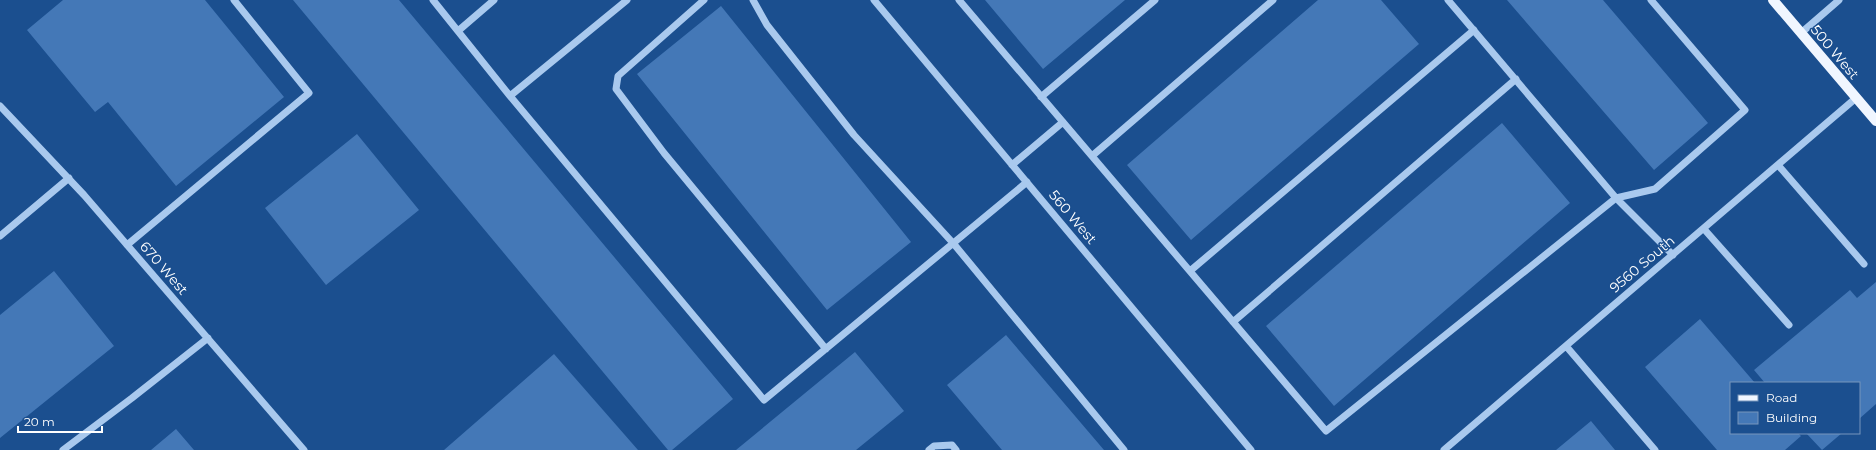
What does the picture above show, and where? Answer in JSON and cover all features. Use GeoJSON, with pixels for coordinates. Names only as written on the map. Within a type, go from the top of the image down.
{"type":"FeatureCollection","features":[{"type":"Feature","properties":{"kind":"main road","name":"500 West"},"geometry":{"type":"LineString","coordinates":[[1773,0],[1876,121]]}},
{"type":"Feature","properties":{"kind":"street"},"geometry":{"type":"LineString","coordinates":[[127,245],[310,93],[234,0]]}},
{"type":"Feature","properties":{"kind":"street"},"geometry":{"type":"LineString","coordinates":[[433,0],[510,96],[764,400],[1027,182]]}},
{"type":"Feature","properties":{"kind":"street"},"geometry":{"type":"LineString","coordinates":[[458,31],[494,0]]}},
{"type":"Feature","properties":{"kind":"street"},"geometry":{"type":"LineString","coordinates":[[510,96],[627,0]]}},
{"type":"Feature","properties":{"kind":"street"},"geometry":{"type":"LineString","coordinates":[[704,0],[618,76],[616,88],[664,152],[826,349]]}},
{"type":"Feature","properties":{"kind":"street"},"geometry":{"type":"LineString","coordinates":[[753,0],[767,25],[854,135],[953,243],[1124,450]]}},
{"type":"Feature","properties":{"kind":"street","name":"560 West"},"geometry":{"type":"LineString","coordinates":[[874,0],[1251,450]]}},
{"type":"Feature","properties":{"kind":"street"},"geometry":{"type":"LineString","coordinates":[[959,0],[1326,431],[1616,198],[1655,189],[1745,110],[1652,0]]}},
{"type":"Feature","properties":{"kind":"street"},"geometry":{"type":"LineString","coordinates":[[1041,97],[1155,0]]}},
{"type":"Feature","properties":{"kind":"street"},"geometry":{"type":"LineString","coordinates":[[1092,156],[1273,0]]}},
{"type":"Feature","properties":{"kind":"street"},"geometry":{"type":"LineString","coordinates":[[1448,0],[1616,198],[1672,255]]}},
{"type":"Feature","properties":{"kind":"street"},"geometry":{"type":"LineString","coordinates":[[1801,33],[1839,0]]}},
{"type":"Feature","properties":{"kind":"street"},"geometry":{"type":"LineString","coordinates":[[1190,271],[1474,30]]}},
{"type":"Feature","properties":{"kind":"street"},"geometry":{"type":"LineString","coordinates":[[1233,322],[1516,79]]}},
{"type":"Feature","properties":{"kind":"street","name":"9560 South"},"geometry":{"type":"LineString","coordinates":[[1444,450],[1856,98]]}},
{"type":"Feature","properties":{"kind":"street","name":"670 West"},"geometry":{"type":"LineString","coordinates":[[0,106],[68,178],[304,450]]}},
{"type":"Feature","properties":{"kind":"street"},"geometry":{"type":"LineString","coordinates":[[1012,165],[1063,122]]}},
{"type":"Feature","properties":{"kind":"street"},"geometry":{"type":"LineString","coordinates":[[1778,165],[1864,264]]}},
{"type":"Feature","properties":{"kind":"street"},"geometry":{"type":"LineString","coordinates":[[0,236],[68,178]]}},
{"type":"Feature","properties":{"kind":"street"},"geometry":{"type":"LineString","coordinates":[[1704,229],[1789,325]]}},
{"type":"Feature","properties":{"kind":"street"},"geometry":{"type":"LineString","coordinates":[[63,450],[208,338]]}},
{"type":"Feature","properties":{"kind":"street"},"geometry":{"type":"LineString","coordinates":[[1566,346],[1655,450]]}},
{"type":"Feature","properties":{"kind":"street"},"geometry":{"type":"LineString","coordinates":[[929,450],[934,446],[952,445],[956,450]]}},
{"type":"Feature","properties":{"kind":"building"},"geometry":{"type":"Polygon","coordinates":[[[63,0],[205,0],[284,97],[176,186],[108,102],[95,112],[27,30],[63,0]]]}},
{"type":"Feature","properties":{"kind":"building"},"geometry":{"type":"Polygon","coordinates":[[[293,0],[399,0],[733,399],[672,450],[668,450],[293,0]]]}},
{"type":"Feature","properties":{"kind":"building"},"geometry":{"type":"Polygon","coordinates":[[[985,0],[1125,0],[1043,69],[985,0]]]}},
{"type":"Feature","properties":{"kind":"building"},"geometry":{"type":"Polygon","coordinates":[[[1318,0],[1381,0],[1419,44],[1191,240],[1127,165],[1318,0]]]}},
{"type":"Feature","properties":{"kind":"building"},"geometry":{"type":"Polygon","coordinates":[[[1507,0],[1603,0],[1708,123],[1654,170],[1507,0]]]}},
{"type":"Feature","properties":{"kind":"building"},"geometry":{"type":"Polygon","coordinates":[[[721,6],[911,242],[827,310],[637,74],[721,6]]]}},
{"type":"Feature","properties":{"kind":"building"},"geometry":{"type":"Polygon","coordinates":[[[1502,123],[1570,203],[1334,406],[1266,326],[1502,123]]]}},
{"type":"Feature","properties":{"kind":"building"},"geometry":{"type":"Polygon","coordinates":[[[357,134],[419,210],[326,285],[265,208],[357,134]]]}},
{"type":"Feature","properties":{"kind":"building"},"geometry":{"type":"Polygon","coordinates":[[[54,271],[114,346],[0,438],[0,315],[54,271]]]}},
{"type":"Feature","properties":{"kind":"building"},"geometry":{"type":"Polygon","coordinates":[[[1876,282],[1876,404],[1860,418],[1860,382],[1764,382],[1754,370],[1850,290],[1857,298],[1876,282]]]}},
{"type":"Feature","properties":{"kind":"building"},"geometry":{"type":"Polygon","coordinates":[[[1700,319],[1754,382],[1730,382],[1730,434],[1799,434],[1801,436],[1785,450],[1717,450],[1645,367],[1700,319]]]}},
{"type":"Feature","properties":{"kind":"building"},"geometry":{"type":"Polygon","coordinates":[[[1006,335],[1104,450],[1002,450],[947,385],[1006,335]]]}},
{"type":"Feature","properties":{"kind":"building"},"geometry":{"type":"Polygon","coordinates":[[[855,352],[904,411],[856,450],[736,450],[855,352]]]}},
{"type":"Feature","properties":{"kind":"building"},"geometry":{"type":"Polygon","coordinates":[[[554,354],[638,450],[444,450],[554,354]]]}},
{"type":"Feature","properties":{"kind":"building"},"geometry":{"type":"Polygon","coordinates":[[[1591,421],[1615,450],[1556,450],[1591,421]]]}},
{"type":"Feature","properties":{"kind":"building"},"geometry":{"type":"Polygon","coordinates":[[[176,429],[194,450],[151,450],[176,429]]]}},
{"type":"Feature","properties":{"kind":"building"},"geometry":{"type":"Polygon","coordinates":[[[1807,434],[1841,434],[1822,450],[1807,434]]]}}]}
